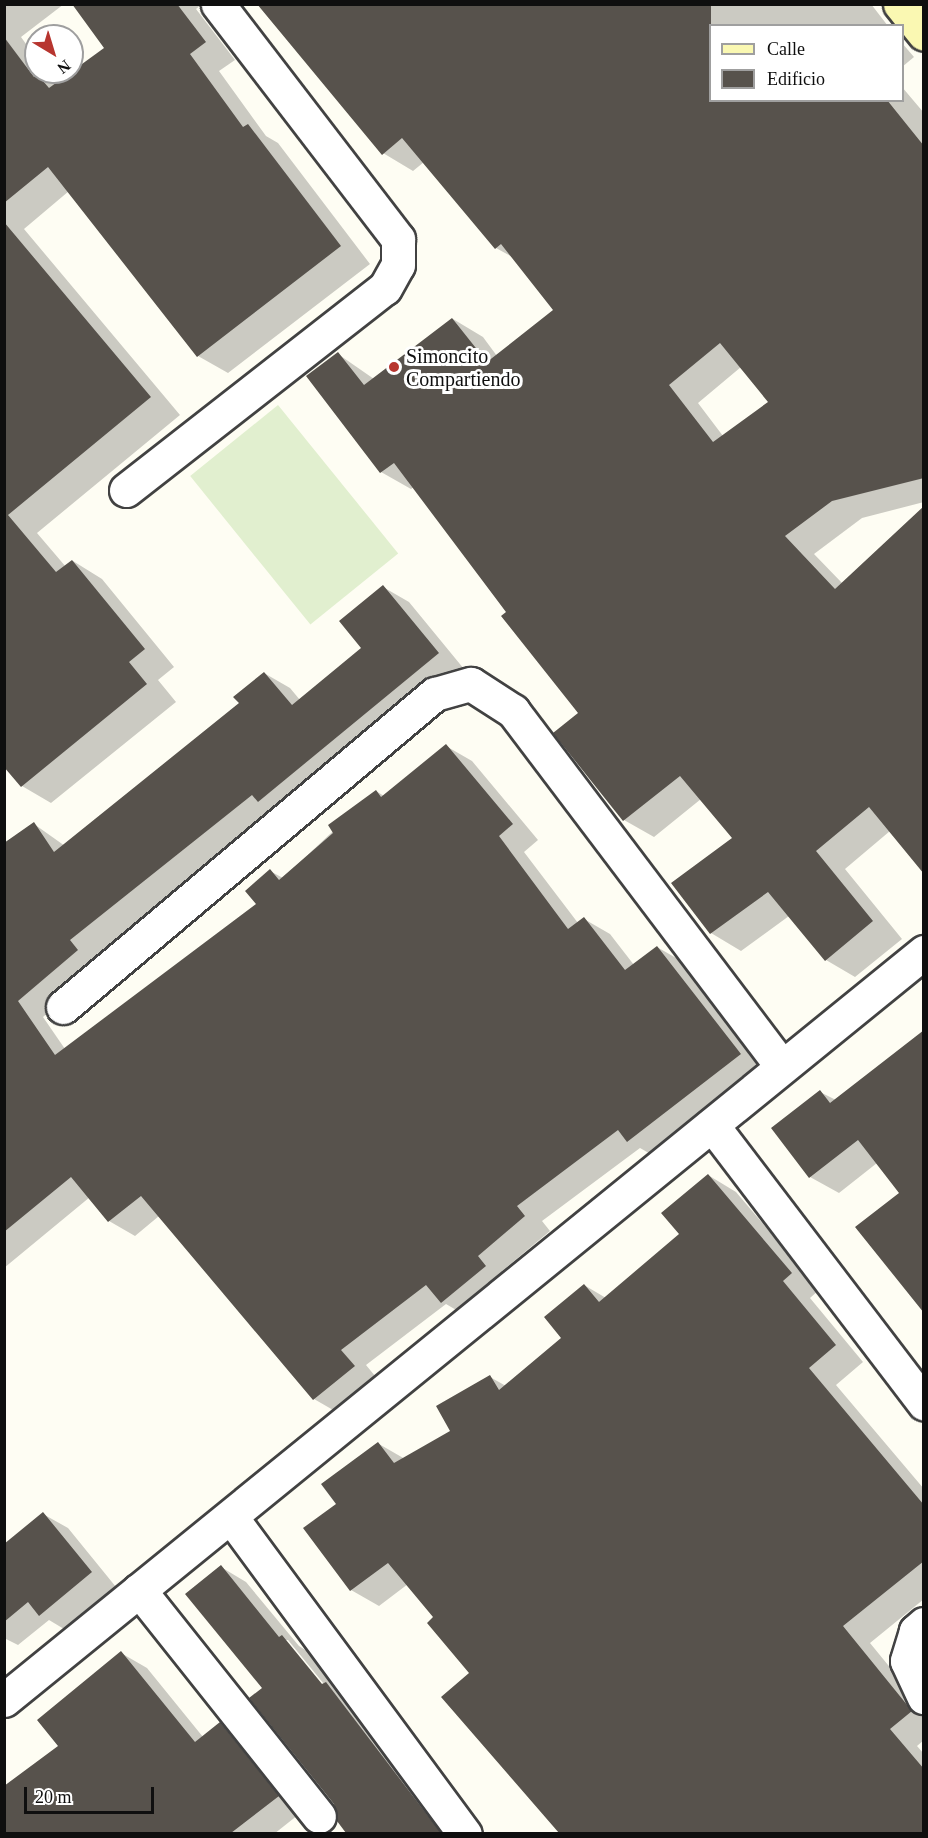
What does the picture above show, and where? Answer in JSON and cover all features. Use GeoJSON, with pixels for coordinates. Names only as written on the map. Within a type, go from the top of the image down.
{"type":"FeatureCollection","features":[{"type":"Feature","properties":{"kind":"street"},"geometry":{"type":"LineString","coordinates":[[126,490],[385,288],[398,265],[398,239],[218,4]]}},
{"type":"Feature","properties":{"kind":"street"},"geometry":{"type":"LineString","coordinates":[[900,4],[924,34]]}},
{"type":"Feature","properties":{"kind":"street"},"geometry":{"type":"LineString","coordinates":[[63,1007],[435,694],[471,684],[513,711],[781,1066]]}},
{"type":"Feature","properties":{"kind":"street"},"geometry":{"type":"LineString","coordinates":[[4,1700],[924,952]]}},
{"type":"Feature","properties":{"kind":"street"},"geometry":{"type":"LineString","coordinates":[[712,1125],[924,1403]]}},
{"type":"Feature","properties":{"kind":"street"},"geometry":{"type":"LineString","coordinates":[[231,1517],[465,1833]]}},
{"type":"Feature","properties":{"kind":"street"},"geometry":{"type":"LineString","coordinates":[[139,1590],[319,1816]]}},
{"type":"Feature","properties":{"kind":"street"},"geometry":{"type":"LineString","coordinates":[[924,1624],[916,1631],[907,1661],[924,1697]]}},
{"type":"Feature","properties":{"kind":"green space"},"geometry":{"type":"Polygon","coordinates":[[[278,405],[398,553],[310,625],[190,476],[278,405]]]}},
{"type":"Feature","properties":{"kind":"building"},"geometry":{"type":"Polygon","coordinates":[[[72,4],[177,4],[206,42],[190,54],[243,127],[248,124],[341,246],[197,357],[48,167],[4,203],[4,37],[24,64],[24,84],[46,84],[49,88],[54,84],[84,84],[84,63],[104,48],[72,4]]]}},
{"type":"Feature","properties":{"kind":"building"},"geometry":{"type":"Polygon","coordinates":[[[257,4],[711,4],[709,102],[889,102],[924,146],[924,478],[832,501],[785,536],[835,589],[924,506],[924,874],[869,807],[816,851],[873,921],[825,961],[768,892],[710,934],[671,883],[732,838],[680,776],[623,821],[553,733],[578,713],[501,616],[506,612],[394,463],[380,473],[306,376],[338,352],[364,385],[452,318],[487,362],[553,310],[501,244],[495,249],[402,138],[382,155],[257,4]],[[720,343],[669,385],[713,442],[768,402],[720,343]]]}},
{"type":"Feature","properties":{"kind":"building"},"geometry":{"type":"Polygon","coordinates":[[[4,222],[151,397],[8,515],[56,572],[72,560],[145,649],[129,662],[147,684],[21,787],[4,767],[4,222]]]}},
{"type":"Feature","properties":{"kind":"building"},"geometry":{"type":"Polygon","coordinates":[[[383,585],[439,653],[258,802],[252,795],[70,940],[78,950],[18,1001],[55,1055],[256,904],[245,891],[270,869],[279,880],[333,833],[328,825],[376,790],[381,797],[446,744],[513,824],[499,836],[568,929],[584,917],[625,970],[657,946],[741,1054],[627,1142],[618,1130],[517,1206],[525,1216],[478,1256],[486,1266],[441,1303],[426,1285],[341,1350],[355,1366],[313,1400],[141,1196],[108,1222],[71,1177],[4,1232],[4,843],[34,822],[54,852],[239,703],[233,697],[264,672],[292,705],[361,648],[339,621],[383,585]]]}},
{"type":"Feature","properties":{"kind":"building"},"geometry":{"type":"Polygon","coordinates":[[[924,1030],[924,1313],[855,1227],[899,1193],[858,1140],[809,1178],[771,1128],[820,1090],[830,1103],[924,1030]]]}},
{"type":"Feature","properties":{"kind":"building"},"geometry":{"type":"Polygon","coordinates":[[[708,1174],[792,1273],[783,1281],[836,1345],[809,1368],[924,1505],[924,1561],[843,1626],[912,1711],[890,1729],[924,1769],[924,1833],[559,1833],[441,1697],[469,1673],[427,1623],[433,1617],[388,1563],[350,1591],[303,1528],[336,1504],[321,1484],[378,1442],[394,1463],[450,1431],[436,1406],[490,1375],[499,1390],[561,1338],[544,1317],[584,1284],[599,1302],[679,1234],[661,1213],[708,1174]]]}},
{"type":"Feature","properties":{"kind":"building"},"geometry":{"type":"Polygon","coordinates":[[[43,1512],[92,1572],[39,1616],[28,1602],[4,1622],[4,1544],[43,1512]]]}},
{"type":"Feature","properties":{"kind":"building"},"geometry":{"type":"Polygon","coordinates":[[[221,1565],[279,1637],[282,1635],[322,1684],[326,1682],[441,1833],[346,1833],[337,1821],[334,1804],[249,1698],[262,1688],[185,1594],[221,1565]]]}},
{"type":"Feature","properties":{"kind":"building"},"geometry":{"type":"Polygon","coordinates":[[[121,1651],[195,1742],[220,1722],[279,1796],[231,1833],[4,1833],[4,1786],[58,1746],[37,1720],[121,1651]]]}},
{"type":"Feature","properties":{"kind":"place","name":"Simoncito Compartiendo"},"geometry":{"type":"Point","coordinates":[394,367]}}]}
